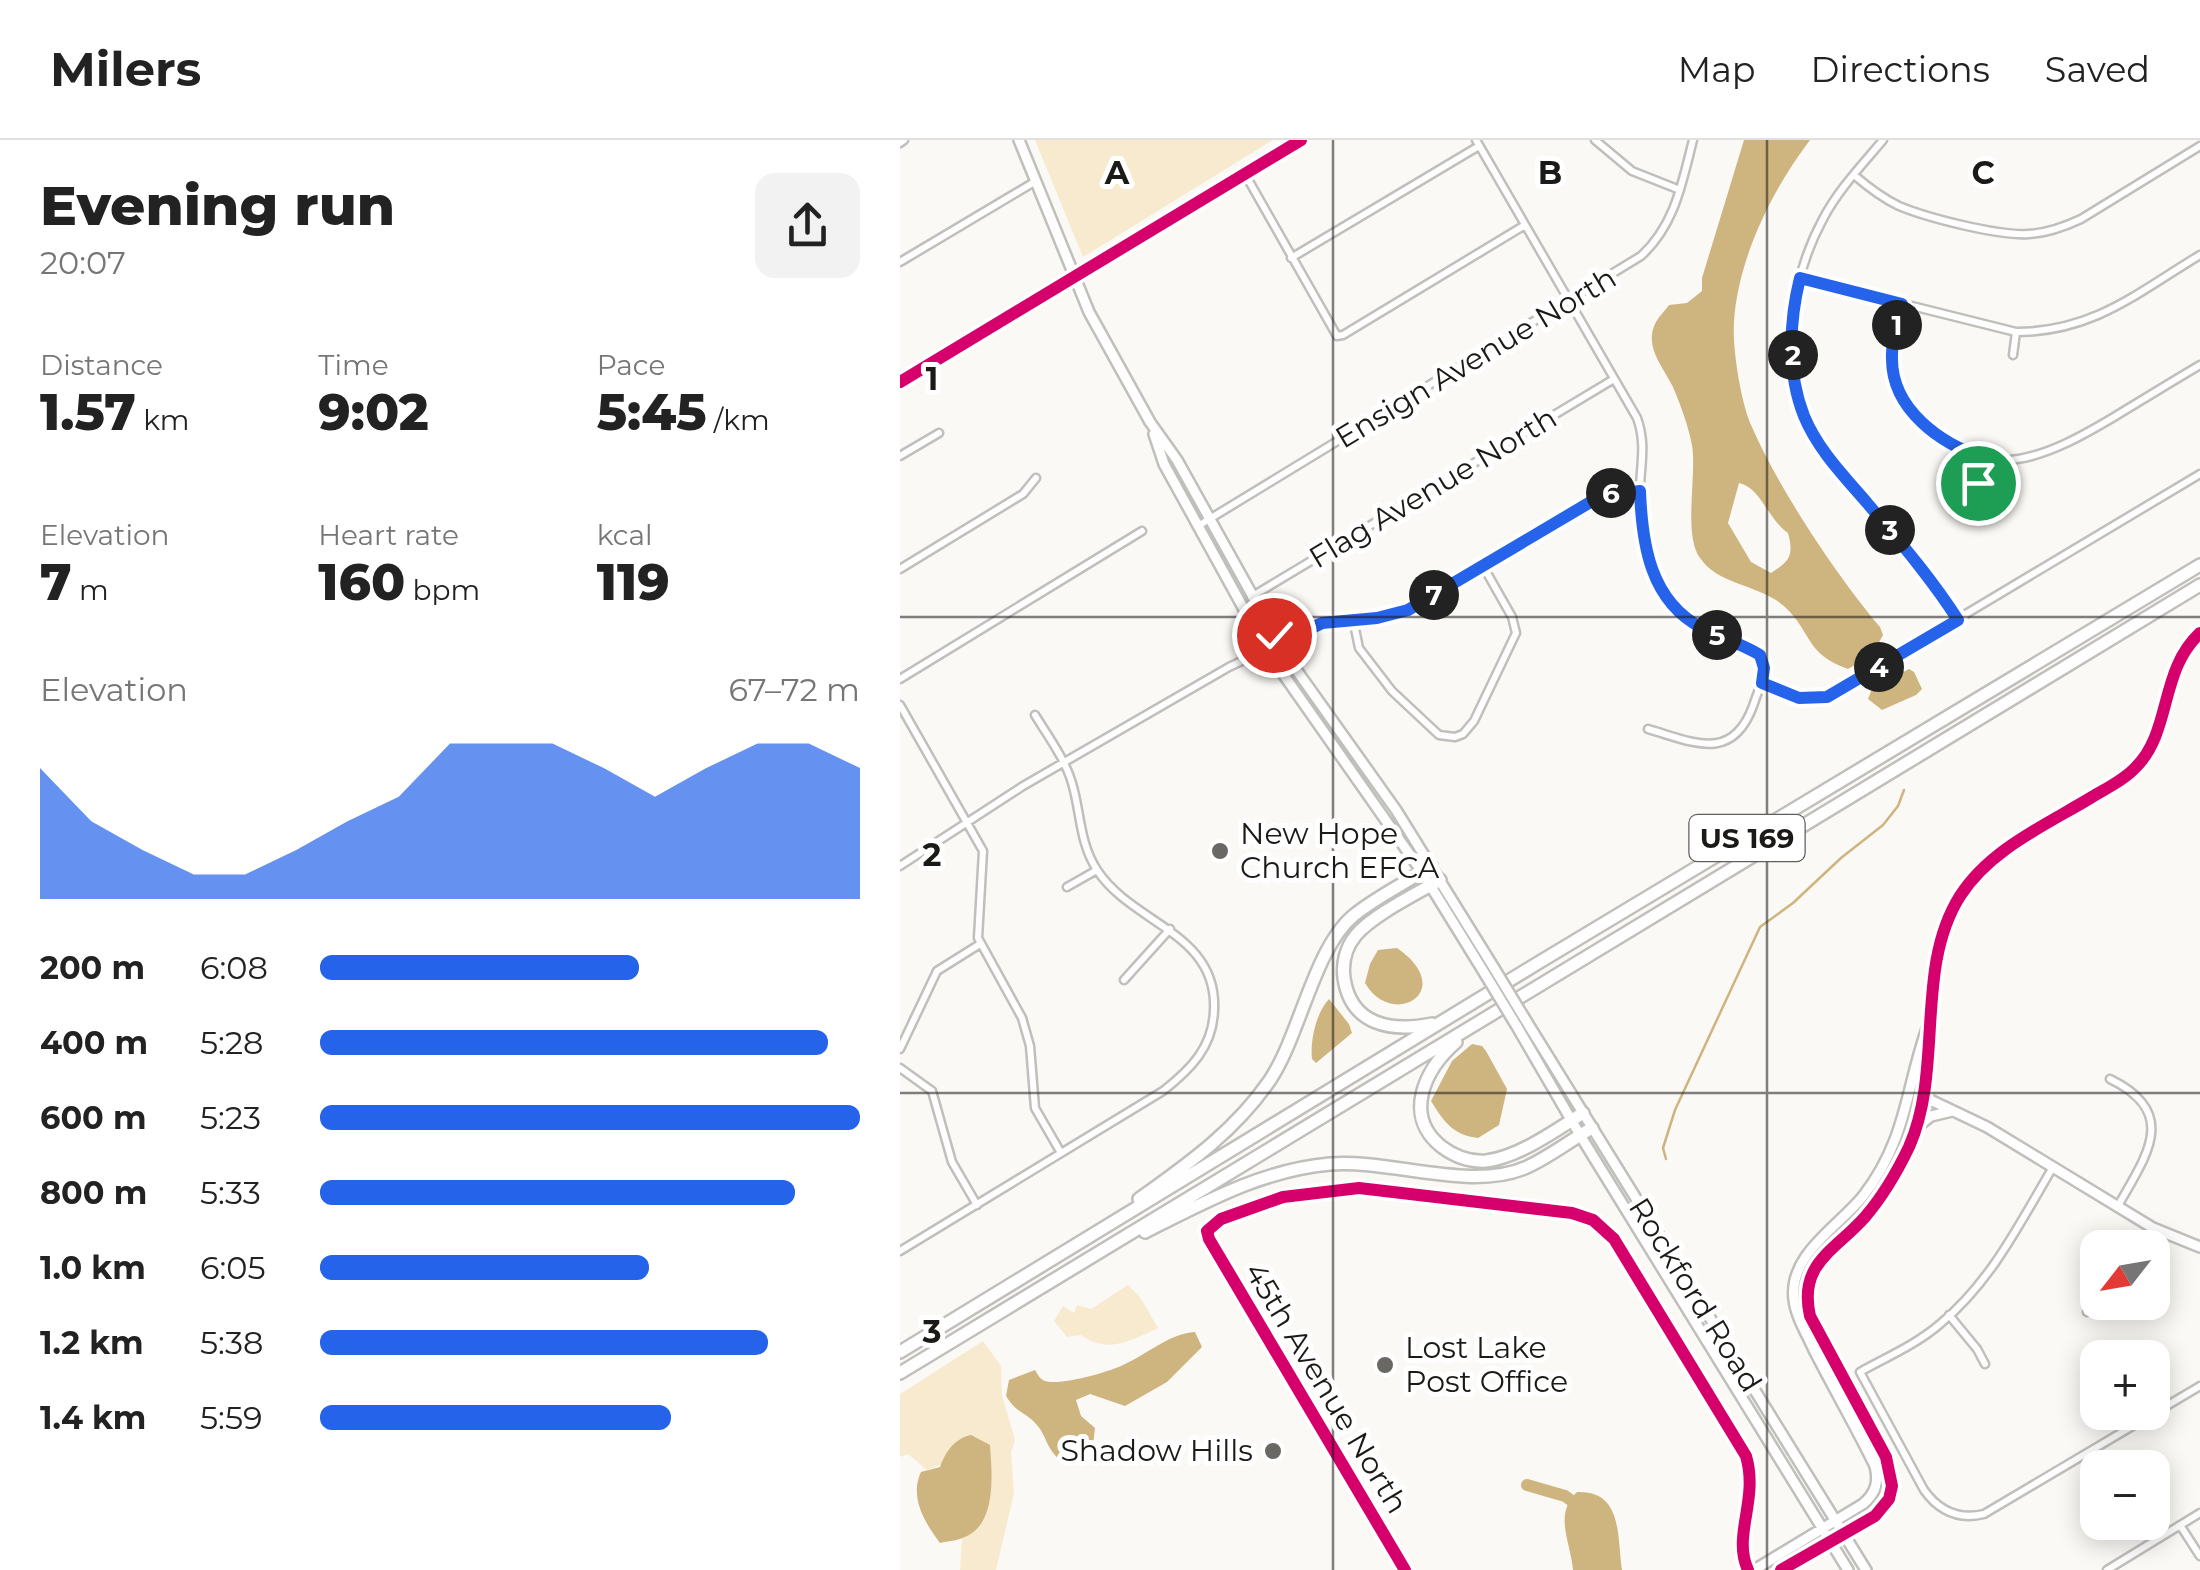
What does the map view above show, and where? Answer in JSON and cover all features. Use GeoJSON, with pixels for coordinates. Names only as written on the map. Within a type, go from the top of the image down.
{"type":"FeatureCollection","features":[{"type":"Feature","properties":{"kind":"highway","name":"US 169"},"geometry":{"type":"LineString","coordinates":[[900,1352],[2200,565]]}},
{"type":"Feature","properties":{"kind":"highway","name":"US 169"},"geometry":{"type":"LineString","coordinates":[[900,1373],[2200,584]]}},
{"type":"Feature","properties":{"kind":"highway"},"geometry":{"type":"LineString","coordinates":[[1093,1235],[1199,1156],[1240,1119],[1284,1057],[1334,940],[1352,917],[1427,869]]}},
{"type":"Feature","properties":{"kind":"highway"},"geometry":{"type":"LineString","coordinates":[[1435,882],[1358,932],[1350,944],[1344,971],[1350,999],[1364,1018],[1400,1029],[1441,1022]]}},
{"type":"Feature","properties":{"kind":"highway"},"geometry":{"type":"LineString","coordinates":[[1468,1030],[1435,1062],[1425,1082],[1420,1112],[1434,1140],[1464,1158],[1486,1161],[1505,1156],[1578,1116]]}},
{"type":"Feature","properties":{"kind":"highway"},"geometry":{"type":"LineString","coordinates":[[1083,1264],[1270,1174],[1311,1166],[1353,1164],[1483,1178],[1528,1167],[1586,1131]]}},
{"type":"Feature","properties":{"kind":"main road"},"geometry":{"type":"LineString","coordinates":[[1019,140],[1073,278],[1100,333],[1150,422],[1177,460],[1279,644],[1427,869]]}},
{"type":"Feature","properties":{"kind":"main road"},"geometry":{"type":"LineString","coordinates":[[900,382],[1301,140]]}},
{"type":"Feature","properties":{"kind":"main road"},"geometry":{"type":"LineString","coordinates":[[1150,422],[1164,464],[1266,651],[1427,869]]}},
{"type":"Feature","properties":{"kind":"main road"},"geometry":{"type":"LineString","coordinates":[[1781,1570],[1875,1516],[1889,1499],[1893,1476],[1810,1316],[1806,1300],[1819,1261],[1857,1226],[1884,1192],[1915,1129],[1925,1098],[1930,1020],[1943,934],[1950,916],[1969,884],[2002,852],[2134,769],[2151,745],[2177,662],[2200,633]]}},
{"type":"Feature","properties":{"kind":"main road","name":"Rockford Road"},"geometry":{"type":"LineString","coordinates":[[1427,869],[1848,1570]]}},
{"type":"Feature","properties":{"kind":"main road"},"geometry":{"type":"LineString","coordinates":[[1751,1570],[1869,1499],[1878,1480],[1875,1466],[1800,1320],[1794,1287],[1802,1262],[1839,1224],[1881,1170],[1892,1149],[1912,1092],[1930,1020]]}},
{"type":"Feature","properties":{"kind":"main road"},"geometry":{"type":"LineString","coordinates":[[1912,1092],[1954,1110],[2153,1228],[2200,1247]]}},
{"type":"Feature","properties":{"kind":"main road"},"geometry":{"type":"LineString","coordinates":[[1915,1129],[1928,1118],[1954,1110]]}},
{"type":"Feature","properties":{"kind":"main road","name":"Rockford Road"},"geometry":{"type":"LineString","coordinates":[[1586,1131],[1866,1570]]}},
{"type":"Feature","properties":{"kind":"street"},"geometry":{"type":"LineString","coordinates":[[1595,140],[1632,171],[1680,190]]}},
{"type":"Feature","properties":{"kind":"street","name":"Ensign Avenue North"},"geometry":{"type":"LineString","coordinates":[[1198,526],[1627,267],[1654,244],[1673,214],[1693,140]]}},
{"type":"Feature","properties":{"kind":"street"},"geometry":{"type":"LineString","coordinates":[[1884,140],[1823,219],[1800,278],[1792,323],[1798,396],[1811,431],[1832,462],[1926,572],[1958,620]]}},
{"type":"Feature","properties":{"kind":"street"},"geometry":{"type":"LineString","coordinates":[[1291,258],[1478,143],[1642,432],[1640,491],[1651,569],[1666,597],[1689,620],[1760,655],[1764,668],[1745,727],[1727,741],[1704,744],[1648,729]]}},
{"type":"Feature","properties":{"kind":"street"},"geometry":{"type":"LineString","coordinates":[[1854,175],[1903,207],[1996,232],[2030,234],[2065,227],[2081,219],[2200,146]]}},
{"type":"Feature","properties":{"kind":"street"},"geometry":{"type":"LineString","coordinates":[[1245,174],[1336,336],[1343,336],[1525,226]]}},
{"type":"Feature","properties":{"kind":"street"},"geometry":{"type":"LineString","coordinates":[[900,262],[1036,181]]}},
{"type":"Feature","properties":{"kind":"street"},"geometry":{"type":"LineString","coordinates":[[1800,278],[2016,332],[2049,332],[2091,320],[2200,255]]}},
{"type":"Feature","properties":{"kind":"street"},"geometry":{"type":"LineString","coordinates":[[1902,304],[1892,362],[1901,394],[1931,432],[1984,458],[2016,460],[2062,448],[2200,365]]}},
{"type":"Feature","properties":{"kind":"street"},"geometry":{"type":"LineString","coordinates":[[2013,355],[2016,332]]}},
{"type":"Feature","properties":{"kind":"street","name":"Flag Avenue North"},"geometry":{"type":"LineString","coordinates":[[1251,596],[1614,379]]}},
{"type":"Feature","properties":{"kind":"street"},"geometry":{"type":"LineString","coordinates":[[900,456],[938,433]]}},
{"type":"Feature","properties":{"kind":"street"},"geometry":{"type":"LineString","coordinates":[[1978,483],[1984,458]]}},
{"type":"Feature","properties":{"kind":"street"},"geometry":{"type":"LineString","coordinates":[[1762,683],[1799,698],[1827,697],[2200,474]]}},
{"type":"Feature","properties":{"kind":"street"},"geometry":{"type":"LineString","coordinates":[[900,569],[1023,494],[1036,478]]}},
{"type":"Feature","properties":{"kind":"street"},"geometry":{"type":"LineString","coordinates":[[900,866],[1063,763],[1229,666],[1308,628],[1408,610],[1599,497],[1640,491]]}},
{"type":"Feature","properties":{"kind":"street"},"geometry":{"type":"LineString","coordinates":[[900,679],[1142,532]]}},
{"type":"Feature","properties":{"kind":"street"},"geometry":{"type":"LineString","coordinates":[[1353,619],[1359,648],[1385,684],[1432,730],[1454,737],[1470,729],[1514,639],[1516,627],[1482,566]]}},
{"type":"Feature","properties":{"kind":"street"},"geometry":{"type":"LineString","coordinates":[[900,705],[969,824],[984,859],[976,926],[980,944],[1022,1018],[1030,1046],[1035,1108],[1061,1154]]}},
{"type":"Feature","properties":{"kind":"street"},"geometry":{"type":"LineString","coordinates":[[900,1251],[1183,1075],[1209,1040],[1214,1008],[1210,978],[1194,951],[1170,929],[1127,903],[1098,870],[1082,840],[1074,788],[1036,715]]}},
{"type":"Feature","properties":{"kind":"street"},"geometry":{"type":"LineString","coordinates":[[1067,887],[1098,870]]}},
{"type":"Feature","properties":{"kind":"street"},"geometry":{"type":"LineString","coordinates":[[1124,980],[1170,929]]}},
{"type":"Feature","properties":{"kind":"street"},"geometry":{"type":"LineString","coordinates":[[900,1049],[937,971],[980,944]]}},
{"type":"Feature","properties":{"kind":"street"},"geometry":{"type":"LineString","coordinates":[[900,1068],[926,1084],[936,1099],[947,1150],[977,1204]]}},
{"type":"Feature","properties":{"kind":"street"},"geometry":{"type":"LineString","coordinates":[[2110,1079],[2136,1094],[2152,1124],[2150,1147],[2118,1206]]}},
{"type":"Feature","properties":{"kind":"street"},"geometry":{"type":"LineString","coordinates":[[2053,1167],[1992,1268],[1949,1315],[1923,1336],[1860,1372],[1930,1500],[1950,1513],[1973,1517],[1994,1510],[2200,1386]]}},
{"type":"Feature","properties":{"kind":"street","name":"45th Avenue North"},"geometry":{"type":"LineString","coordinates":[[1405,1570],[1227,1272],[1207,1231],[1221,1219],[1261,1203],[1306,1192],[1372,1188],[1558,1210],[1593,1220],[1614,1239],[1746,1456],[1751,1496],[1741,1544],[1751,1570]]}},
{"type":"Feature","properties":{"kind":"street"},"geometry":{"type":"LineString","coordinates":[[1949,1315],[1978,1349],[1985,1364]]}},
{"type":"Feature","properties":{"kind":"street"},"geometry":{"type":"LineString","coordinates":[[2107,1570],[2200,1514]]}},
{"type":"Feature","properties":{"kind":"street"},"geometry":{"type":"LineString","coordinates":[[2180,1526],[2200,1556]]}},
{"type":"Feature","properties":{"kind":"shaded area"},"geometry":{"type":"Polygon","coordinates":[[[1035,140],[1273,140],[1083,257],[1035,140]]]}},
{"type":"Feature","properties":{"kind":"shaded area"},"geometry":{"type":"Polygon","coordinates":[[[1744,140],[1810,140],[1770,203],[1750,249],[1737,298],[1734,346],[1744,404],[1763,451],[1810,531],[1883,635],[1872,655],[1848,669],[1816,649],[1794,616],[1775,599],[1718,574],[1695,548],[1691,520],[1692,445],[1679,401],[1656,357],[1652,333],[1669,305],[1687,303],[1702,291],[1702,278],[1744,140]],[[1739,483],[1728,523],[1751,562],[1771,573],[1789,557],[1788,533],[1747,486],[1739,483]]]}},
{"type":"Feature","properties":{"kind":"shaded area"},"geometry":{"type":"Polygon","coordinates":[[[1909,669],[1922,689],[1916,695],[1882,710],[1868,699],[1872,689],[1909,669]]]}},
{"type":"Feature","properties":{"kind":"shaded area"},"geometry":{"type":"Polygon","coordinates":[[[1397,948],[1415,964],[1422,978],[1421,990],[1403,1004],[1377,997],[1365,983],[1378,950],[1397,948]]]}},
{"type":"Feature","properties":{"kind":"shaded area"},"geometry":{"type":"Polygon","coordinates":[[[1329,999],[1352,1033],[1316,1063],[1312,1059],[1313,1036],[1317,1019],[1329,999]]]}},
{"type":"Feature","properties":{"kind":"shaded area"},"geometry":{"type":"Polygon","coordinates":[[[1472,1044],[1486,1051],[1507,1089],[1499,1125],[1478,1138],[1450,1126],[1431,1101],[1452,1061],[1472,1044]]]}},
{"type":"Feature","properties":{"kind":"shaded area"},"geometry":{"type":"Polygon","coordinates":[[[1128,1285],[1158,1328],[1110,1345],[1081,1335],[1067,1337],[1054,1321],[1063,1306],[1074,1313],[1077,1305],[1091,1309],[1128,1285]]]}},
{"type":"Feature","properties":{"kind":"shaded area"},"geometry":{"type":"Polygon","coordinates":[[[1195,1332],[1202,1347],[1167,1382],[1125,1406],[1090,1394],[1076,1400],[1081,1416],[1095,1428],[1093,1445],[1059,1459],[1039,1428],[1006,1396],[1009,1380],[1035,1370],[1045,1381],[1084,1378],[1132,1361],[1167,1340],[1195,1332]]]}},
{"type":"Feature","properties":{"kind":"shaded area"},"geometry":{"type":"Polygon","coordinates":[[[983,1341],[1001,1366],[1002,1395],[1015,1440],[1011,1452],[1014,1493],[996,1570],[960,1570],[962,1539],[974,1531],[991,1462],[990,1445],[927,1470],[908,1454],[900,1457],[900,1394],[983,1341]]]}},
{"type":"Feature","properties":{"kind":"shaded area"},"geometry":{"type":"Polygon","coordinates":[[[971,1435],[990,1445],[988,1510],[975,1530],[940,1543],[920,1509],[918,1481],[921,1472],[940,1467],[951,1446],[971,1435]]]}},
{"type":"Feature","properties":{"kind":"shaded area"},"geometry":{"type":"Polygon","coordinates":[[[1577,1492],[1592,1493],[1610,1507],[1618,1530],[1622,1570],[1573,1570],[1565,1519],[1577,1492]]]}},
{"type":"Feature","properties":{"kind":"waterway"},"geometry":{"type":"LineString","coordinates":[[1666,1159],[1663,1148],[1675,1110],[1760,927],[1883,825],[1898,806],[1904,790]]}},
{"type":"Feature","properties":{"kind":"waterway"},"geometry":{"type":"LineString","coordinates":[[1527,1485],[1565,1496],[1583,1509]]}},
{"type":"Feature","properties":{"kind":"cycle path"},"geometry":{"type":"LineString","coordinates":[[900,382],[1301,140]]}},
{"type":"Feature","properties":{"kind":"cycle path"},"geometry":{"type":"LineString","coordinates":[[1781,1570],[1875,1516],[1889,1499],[1892,1486],[1886,1457],[1810,1316],[1809,1283],[1822,1259],[1872,1209],[1909,1147],[1925,1085],[1933,987],[1946,925],[1972,879],[2003,851],[2115,784],[2136,767],[2155,736],[2178,665],[2200,633]]}},
{"type":"Feature","properties":{"kind":"cycle path"},"geometry":{"type":"LineString","coordinates":[[1405,1570],[1209,1239],[1207,1231],[1221,1219],[1283,1197],[1359,1188],[1572,1213],[1593,1220],[1614,1239],[1746,1456],[1750,1487],[1743,1544],[1748,1570]]}},
{"type":"Feature","properties":{"kind":"place","name":"New Hope Church EFCA"},"geometry":{"type":"Point","coordinates":[1220,851]}},
{"type":"Feature","properties":{"kind":"place","name":"Lost Lake Post Office"},"geometry":{"type":"Point","coordinates":[1385,1365]}},
{"type":"Feature","properties":{"kind":"place","name":"Shadow Hills"},"geometry":{"type":"Point","coordinates":[1273,1451]}},
{"type":"Feature","properties":{"kind":"route"},"geometry":{"type":"LineString","coordinates":[[1274,635],[1279,644],[1322,623],[1377,618],[1408,610],[1587,503],[1626,490],[1640,491],[1651,569],[1676,610],[1703,628],[1760,655],[1764,661],[1762,683],[1799,698],[1827,697],[1958,620],[1926,572],[1832,462],[1811,431],[1798,396],[1792,350],[1800,278],[1902,304],[1892,349],[1896,383],[1931,432],[1984,458],[1978,483]]}}]}
